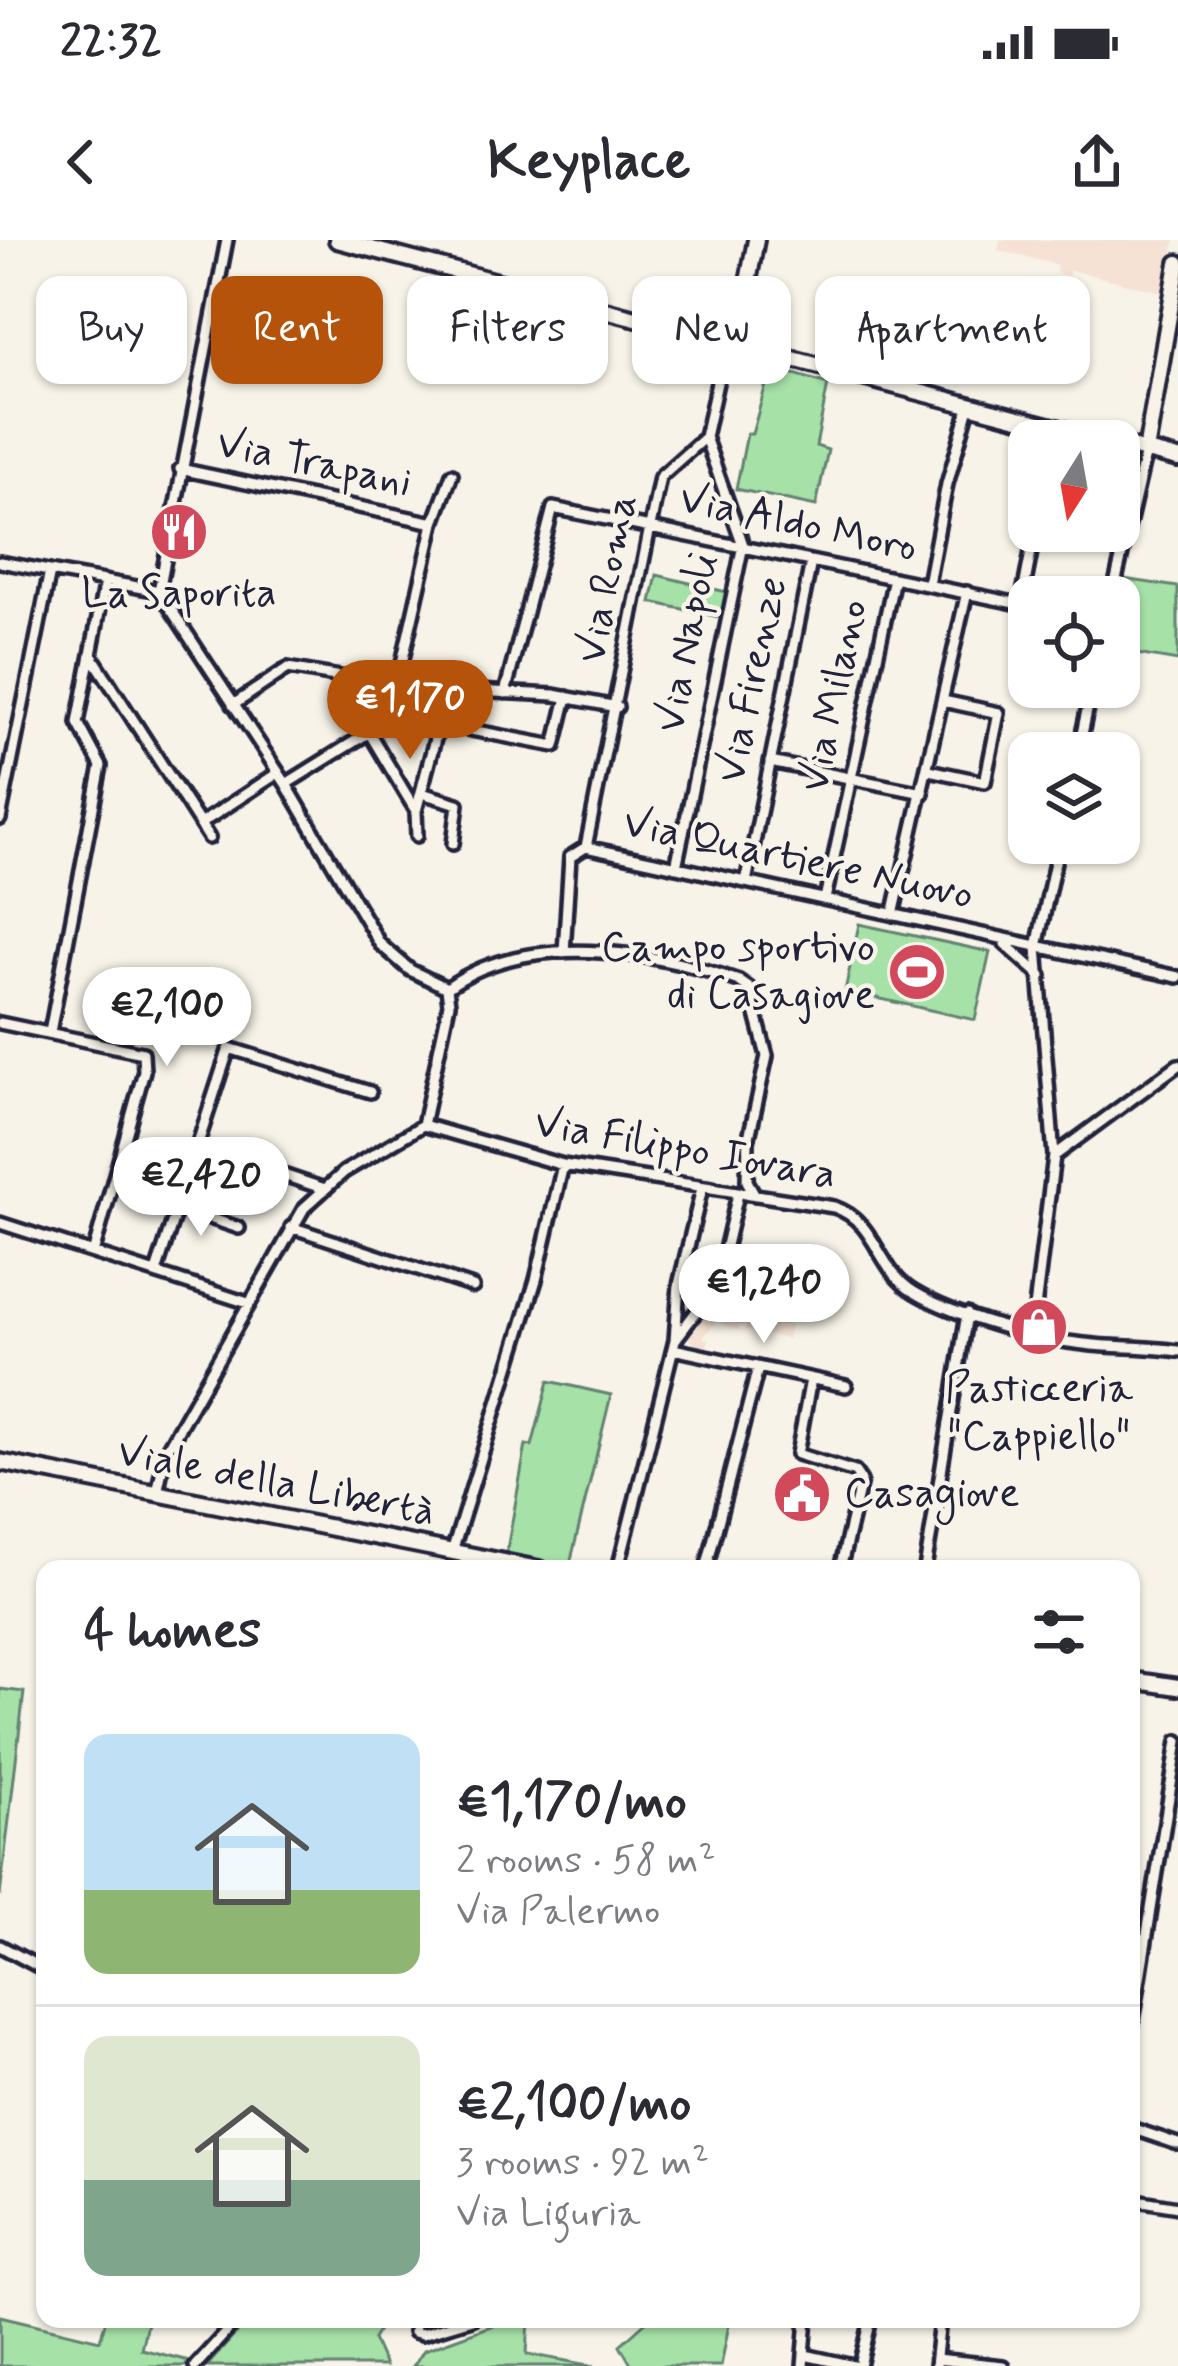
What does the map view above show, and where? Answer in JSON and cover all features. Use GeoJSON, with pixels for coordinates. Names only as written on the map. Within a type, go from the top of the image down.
{"type":"FeatureCollection","features":[{"type":"Feature","properties":{"kind":"street"},"geometry":{"type":"LineString","coordinates":[[227,240],[205,377],[180,469],[159,591],[286,784],[380,944],[410,970],[447,988]]}},
{"type":"Feature","properties":{"kind":"street"},"geometry":{"type":"LineString","coordinates":[[337,240],[632,317]]}},
{"type":"Feature","properties":{"kind":"street"},"geometry":{"type":"LineString","coordinates":[[747,276],[756,240]]}},
{"type":"Feature","properties":{"kind":"street"},"geometry":{"type":"LineString","coordinates":[[1117,576],[1146,451],[1178,263]]}},
{"type":"Feature","properties":{"kind":"street"},"geometry":{"type":"LineString","coordinates":[[791,358],[1029,420]]}},
{"type":"Feature","properties":{"kind":"street"},"geometry":{"type":"LineString","coordinates":[[705,437],[720,384]]}},
{"type":"Feature","properties":{"kind":"street"},"geometry":{"type":"LineString","coordinates":[[928,584],[946,484],[970,404]]}},
{"type":"Feature","properties":{"kind":"street","name":"Via Roma"},"geometry":{"type":"LineString","coordinates":[[586,848],[660,477],[705,437]]}},
{"type":"Feature","properties":{"kind":"street","name":"Via Napoli"},"geometry":{"type":"LineString","coordinates":[[676,867],[742,545],[705,437]]}},
{"type":"Feature","properties":{"kind":"street"},"geometry":{"type":"LineString","coordinates":[[1140,449],[1178,459]]}},
{"type":"Feature","properties":{"kind":"street","name":"Via Trapani"},"geometry":{"type":"LineString","coordinates":[[180,469],[434,523]]}},
{"type":"Feature","properties":{"kind":"street"},"geometry":{"type":"LineString","coordinates":[[286,784],[389,720],[434,523],[452,474]]}},
{"type":"Feature","properties":{"kind":"street","name":"Via Aldo Moro"},"geometry":{"type":"LineString","coordinates":[[505,693],[553,508],[1008,601]]}},
{"type":"Feature","properties":{"kind":"street"},"geometry":{"type":"LineString","coordinates":[[0,562],[159,591]]}},
{"type":"Feature","properties":{"kind":"street","name":"Via Firenze"},"geometry":{"type":"LineString","coordinates":[[746,882],[811,562]]}},
{"type":"Feature","properties":{"kind":"street"},"geometry":{"type":"LineString","coordinates":[[0,819],[50,571]]}},
{"type":"Feature","properties":{"kind":"street","name":"Via Milano"},"geometry":{"type":"LineString","coordinates":[[825,898],[894,578]]}},
{"type":"Feature","properties":{"kind":"street"},"geometry":{"type":"LineString","coordinates":[[50,1032],[101,766],[78,723],[105,581]]}},
{"type":"Feature","properties":{"kind":"street"},"geometry":{"type":"LineString","coordinates":[[893,915],[967,592]]}},
{"type":"Feature","properties":{"kind":"street"},"geometry":{"type":"LineString","coordinates":[[91,654],[209,838]]}},
{"type":"Feature","properties":{"kind":"street"},"geometry":{"type":"LineString","coordinates":[[233,705],[288,668],[399,687],[567,698],[617,707]]}},
{"type":"Feature","properties":{"kind":"street"},"geometry":{"type":"LineString","coordinates":[[417,836],[416,811],[439,724],[555,746],[567,698]]}},
{"type":"Feature","properties":{"kind":"street"},"geometry":{"type":"LineString","coordinates":[[929,770],[985,782],[999,713],[943,701]]}},
{"type":"Feature","properties":{"kind":"street"},"geometry":{"type":"LineString","coordinates":[[370,734],[416,811]]}},
{"type":"Feature","properties":{"kind":"street"},"geometry":{"type":"LineString","coordinates":[[770,762],[923,793]]}},
{"type":"Feature","properties":{"kind":"street"},"geometry":{"type":"LineString","coordinates":[[200,824],[278,773]]}},
{"type":"Feature","properties":{"kind":"street"},"geometry":{"type":"LineString","coordinates":[[424,794],[458,803],[454,844]]}},
{"type":"Feature","properties":{"kind":"street","name":"Via Quartiere Nuovo"},"geometry":{"type":"LineString","coordinates":[[564,952],[570,857],[586,848],[1178,977]]}},
{"type":"Feature","properties":{"kind":"street"},"geometry":{"type":"LineString","coordinates":[[1032,1332],[1054,1156],[1037,947],[1055,864]]}},
{"type":"Feature","properties":{"kind":"street"},"geometry":{"type":"LineString","coordinates":[[989,936],[1015,948],[1043,979]]}},
{"type":"Feature","properties":{"kind":"street"},"geometry":{"type":"LineString","coordinates":[[447,988],[494,964],[564,952],[614,954],[724,976],[749,988],[767,1055],[748,1142],[747,1181],[755,1196]]}},
{"type":"Feature","properties":{"kind":"street"},"geometry":{"type":"LineString","coordinates":[[158,1493],[166,1451],[290,1226],[322,1188],[424,1125],[445,1025],[447,988]]}},
{"type":"Feature","properties":{"kind":"street"},"geometry":{"type":"LineString","coordinates":[[0,1023],[119,1045],[143,1053],[146,1060],[94,1250]]}},
{"type":"Feature","properties":{"kind":"street"},"geometry":{"type":"LineString","coordinates":[[156,1272],[229,1048],[370,1092]]}},
{"type":"Feature","properties":{"kind":"street"},"geometry":{"type":"LineString","coordinates":[[1054,1156],[1178,1065]]}},
{"type":"Feature","properties":{"kind":"street","name":"Via Filippo Iovara"},"geometry":{"type":"LineString","coordinates":[[424,1125],[563,1165],[851,1213],[868,1227],[885,1266],[909,1289],[967,1314],[1078,1343],[1178,1351]]}},
{"type":"Feature","properties":{"kind":"street"},"geometry":{"type":"LineString","coordinates":[[196,1146],[322,1188]]}},
{"type":"Feature","properties":{"kind":"street"},"geometry":{"type":"LineString","coordinates":[[452,1552],[536,1280],[563,1165]]}},
{"type":"Feature","properties":{"kind":"street"},"geometry":{"type":"LineString","coordinates":[[620,1560],[674,1345],[679,1285],[702,1188]]}},
{"type":"Feature","properties":{"kind":"street"},"geometry":{"type":"LineString","coordinates":[[674,1345],[717,1284],[738,1194]]}},
{"type":"Feature","properties":{"kind":"street"},"geometry":{"type":"LineString","coordinates":[[177,1207],[239,1228]]}},
{"type":"Feature","properties":{"kind":"street"},"geometry":{"type":"LineString","coordinates":[[0,1223],[248,1303]]}},
{"type":"Feature","properties":{"kind":"street"},"geometry":{"type":"LineString","coordinates":[[290,1226],[473,1287]]}},
{"type":"Feature","properties":{"kind":"street"},"geometry":{"type":"LineString","coordinates":[[926,1560],[967,1314]]}},
{"type":"Feature","properties":{"kind":"street"},"geometry":{"type":"LineString","coordinates":[[674,1345],[846,1386]]}},
{"type":"Feature","properties":{"kind":"street"},"geometry":{"type":"LineString","coordinates":[[708,1560],[758,1368]]}},
{"type":"Feature","properties":{"kind":"street"},"geometry":{"type":"LineString","coordinates":[[811,1379],[797,1454],[831,1470],[855,1472],[860,1481],[842,1560]]}},
{"type":"Feature","properties":{"kind":"street","name":"Viale della Libertà"},"geometry":{"type":"LineString","coordinates":[[0,1462],[493,1560]]}},
{"type":"Feature","properties":{"kind":"street"},"geometry":{"type":"LineString","coordinates":[[1140,1681],[1178,1687]]}},
{"type":"Feature","properties":{"kind":"street"},"geometry":{"type":"LineString","coordinates":[[1140,1960],[1178,1741]]}},
{"type":"Feature","properties":{"kind":"street"},"geometry":{"type":"LineString","coordinates":[[0,1946],[36,1965]]}},
{"type":"Feature","properties":{"kind":"street"},"geometry":{"type":"LineString","coordinates":[[1140,2131],[1178,2144]]}},
{"type":"Feature","properties":{"kind":"street"},"geometry":{"type":"LineString","coordinates":[[1140,2200],[1178,2207]]}},
{"type":"Feature","properties":{"kind":"street"},"geometry":{"type":"LineString","coordinates":[[195,2366],[230,2328]]}},
{"type":"Feature","properties":{"kind":"street"},"geometry":{"type":"LineString","coordinates":[[415,2328],[422,2334],[442,2328]]}},
{"type":"Feature","properties":{"kind":"street"},"geometry":{"type":"LineString","coordinates":[[806,2328],[804,2361],[857,2366],[868,2328]]}},
{"type":"Feature","properties":{"kind":"street"},"geometry":{"type":"LineString","coordinates":[[939,2328],[935,2363],[1003,2366]]}},
{"type":"Feature","properties":{"kind":"shaded area"},"geometry":{"type":"Polygon","coordinates":[[[1000,240],[1175,240],[1166,293],[1070,270],[1068,276],[1056,273],[1057,265],[998,250],[1000,240]]]}},
{"type":"Feature","properties":{"kind":"shaded area"},"geometry":{"type":"Polygon","coordinates":[[[716,1297],[792,1318],[787,1339],[746,1330],[745,1324],[737,1330],[722,1324],[720,1318],[703,1337],[709,1340],[706,1348],[698,1347],[685,1335],[716,1297]]]}},
{"type":"Feature","properties":{"kind":"green space"},"geometry":{"type":"Polygon","coordinates":[[[791,373],[815,384],[828,384],[816,446],[828,450],[816,506],[736,489],[747,434],[752,434],[766,384],[791,384],[791,373]]]}},
{"type":"Feature","properties":{"kind":"green space"},"geometry":{"type":"Polygon","coordinates":[[[657,575],[726,592],[723,618],[651,602],[657,575]]]}},
{"type":"Feature","properties":{"kind":"green space"},"geometry":{"type":"Polygon","coordinates":[[[1140,581],[1178,587],[1178,661],[1140,655],[1140,581]]]}},
{"type":"Feature","properties":{"kind":"green space","name":"Campo sportivo di Casagiove"},"geometry":{"type":"Polygon","coordinates":[[[859,924],[990,952],[975,1020],[845,991],[859,924]]]}},
{"type":"Feature","properties":{"kind":"green space"},"geometry":{"type":"Polygon","coordinates":[[[549,1381],[611,1395],[571,1560],[506,1555],[526,1445],[532,1446],[549,1381]]]}},
{"type":"Feature","properties":{"kind":"green space"},"geometry":{"type":"Polygon","coordinates":[[[0,1689],[24,1692],[0,1896],[0,1689]]]}},
{"type":"Feature","properties":{"kind":"green space"},"geometry":{"type":"Polygon","coordinates":[[[0,2316],[100,2340],[103,2328],[146,2328],[141,2349],[189,2361],[185,2366],[0,2366],[0,2316]]]}},
{"type":"Feature","properties":{"kind":"green space"},"geometry":{"type":"Polygon","coordinates":[[[241,2328],[380,2328],[373,2339],[385,2366],[207,2366],[241,2328]]]}},
{"type":"Feature","properties":{"kind":"green space"},"geometry":{"type":"Polygon","coordinates":[[[485,2328],[528,2328],[527,2354],[595,2366],[413,2366],[424,2350],[485,2328]]]}},
{"type":"Feature","properties":{"kind":"green space"},"geometry":{"type":"Polygon","coordinates":[[[639,2328],[728,2328],[721,2366],[632,2366],[620,2345],[639,2328]]]}},
{"type":"Feature","properties":{"kind":"place","name":"La Saporita"},"geometry":{"type":"Point","coordinates":[179,532]}},
{"type":"Feature","properties":{"kind":"place","name":"Campo sportivo di Casagiove"},"geometry":{"type":"Point","coordinates":[917,972]}},
{"type":"Feature","properties":{"kind":"place","name":"Pasticceria \"Cappiello\""},"geometry":{"type":"Point","coordinates":[1039,1327]}},
{"type":"Feature","properties":{"kind":"place","name":"Casagiove"},"geometry":{"type":"Point","coordinates":[802,1494]}}]}
